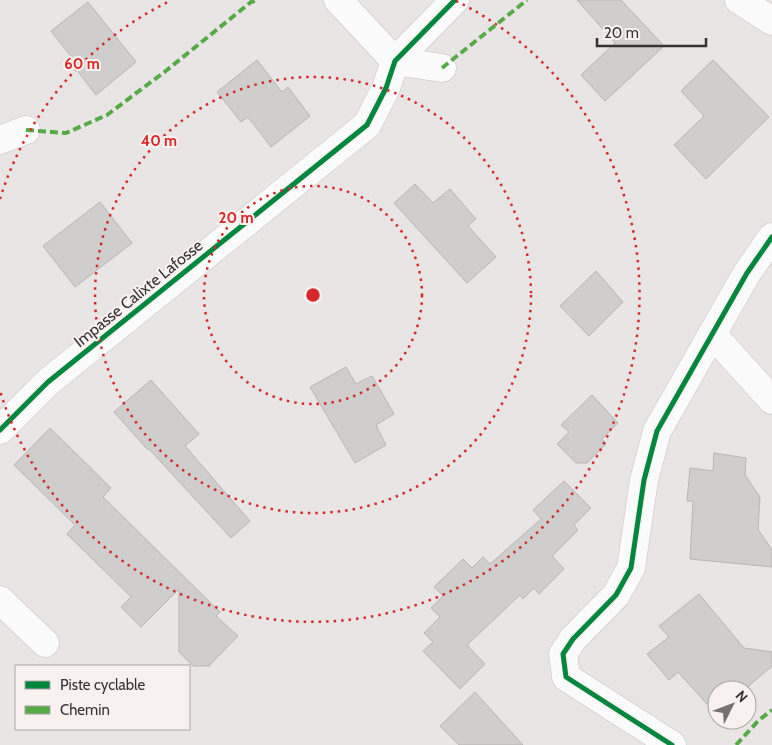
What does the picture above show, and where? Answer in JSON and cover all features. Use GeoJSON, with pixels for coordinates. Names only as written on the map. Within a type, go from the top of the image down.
{"type":"FeatureCollection","features":[{"type":"Feature","properties":{"kind":"street"},"geometry":{"type":"LineString","coordinates":[[338,0],[394,61],[442,68]]}},
{"type":"Feature","properties":{"kind":"street"},"geometry":{"type":"LineString","coordinates":[[394,61],[455,0]]}},
{"type":"Feature","properties":{"kind":"street"},"geometry":{"type":"LineString","coordinates":[[739,0],[772,21]]}},
{"type":"Feature","properties":{"kind":"street","name":"Impasse Calixte Lafosse"},"geometry":{"type":"LineString","coordinates":[[0,430],[48,382],[367,126],[386,88],[394,61]]}},
{"type":"Feature","properties":{"kind":"street"},"geometry":{"type":"LineString","coordinates":[[0,140],[26,130]]}},
{"type":"Feature","properties":{"kind":"street"},"geometry":{"type":"LineString","coordinates":[[672,745],[566,677],[562,654],[573,639],[616,595],[631,568],[644,480],[656,431],[747,273],[772,237]]}},
{"type":"Feature","properties":{"kind":"street"},"geometry":{"type":"LineString","coordinates":[[712,334],[772,400]]}},
{"type":"Feature","properties":{"kind":"street"},"geometry":{"type":"LineString","coordinates":[[0,600],[45,643]]}},
{"type":"Feature","properties":{"kind":"building"},"geometry":{"type":"Polygon","coordinates":[[[577,0],[621,0],[664,46],[605,101],[581,75],[615,43],[577,0]]]}},
{"type":"Feature","properties":{"kind":"building"},"geometry":{"type":"Polygon","coordinates":[[[88,2],[136,62],[96,95],[73,65],[76,63],[51,31],[88,2]]]}},
{"type":"Feature","properties":{"kind":"building"},"geometry":{"type":"Polygon","coordinates":[[[257,60],[282,92],[288,87],[310,116],[271,147],[248,117],[241,122],[217,92],[257,60]]]}},
{"type":"Feature","properties":{"kind":"building"},"geometry":{"type":"Polygon","coordinates":[[[713,60],[769,117],[706,179],[674,145],[704,116],[681,91],[713,60]]]}},
{"type":"Feature","properties":{"kind":"building"},"geometry":{"type":"Polygon","coordinates":[[[415,184],[433,203],[450,189],[476,219],[468,226],[496,257],[467,283],[394,203],[415,184]]]}},
{"type":"Feature","properties":{"kind":"building"},"geometry":{"type":"Polygon","coordinates":[[[100,202],[132,243],[75,287],[43,246],[100,202]]]}},
{"type":"Feature","properties":{"kind":"building"},"geometry":{"type":"Polygon","coordinates":[[[596,271],[623,302],[589,336],[560,306],[596,271]]]}},
{"type":"Feature","properties":{"kind":"building"},"geometry":{"type":"Polygon","coordinates":[[[346,367],[356,384],[372,376],[394,414],[376,425],[386,445],[355,463],[310,387],[346,367]]]}},
{"type":"Feature","properties":{"kind":"building"},"geometry":{"type":"Polygon","coordinates":[[[151,380],[199,434],[185,446],[250,521],[231,538],[114,412],[151,380]]]}},
{"type":"Feature","properties":{"kind":"building"},"geometry":{"type":"Polygon","coordinates":[[[592,395],[618,423],[602,439],[606,444],[587,463],[576,463],[557,444],[569,432],[561,425],[592,395]]]}},
{"type":"Feature","properties":{"kind":"building"},"geometry":{"type":"Polygon","coordinates":[[[50,428],[111,488],[103,497],[220,612],[216,616],[238,636],[209,666],[193,666],[179,652],[179,589],[141,627],[121,607],[131,597],[67,534],[75,525],[14,465],[50,428]]]}},
{"type":"Feature","properties":{"kind":"building"},"geometry":{"type":"Polygon","coordinates":[[[714,453],[746,458],[745,475],[760,497],[758,529],[772,550],[772,567],[690,559],[693,501],[687,501],[690,468],[713,471],[714,453]]]}},
{"type":"Feature","properties":{"kind":"building"},"geometry":{"type":"Polygon","coordinates":[[[564,481],[591,508],[574,525],[578,530],[552,556],[564,569],[539,594],[534,588],[523,599],[520,595],[467,645],[485,664],[460,689],[423,651],[433,642],[424,633],[440,617],[431,608],[443,596],[434,587],[463,559],[472,568],[483,557],[490,564],[541,519],[533,510],[564,481]]]}},
{"type":"Feature","properties":{"kind":"building"},"geometry":{"type":"Polygon","coordinates":[[[699,594],[744,648],[772,652],[772,666],[756,680],[707,680],[707,704],[678,672],[669,680],[647,654],[669,637],[659,626],[699,594]]]}},
{"type":"Feature","properties":{"kind":"building"},"geometry":{"type":"Polygon","coordinates":[[[475,692],[523,745],[459,745],[440,726],[475,692]]]}},
{"type":"Feature","properties":{"kind":"marked path"},"geometry":{"type":"LineString","coordinates":[[26,130],[66,133],[107,115],[167,70],[251,2],[258,0]]}},
{"type":"Feature","properties":{"kind":"marked path"},"geometry":{"type":"LineString","coordinates":[[442,68],[527,0]]}},
{"type":"Feature","properties":{"kind":"marked path"},"geometry":{"type":"LineString","coordinates":[[736,745],[759,720],[772,710]]}},
{"type":"Feature","properties":{"kind":"cycle path"},"geometry":{"type":"LineString","coordinates":[[0,430],[48,382],[367,125],[386,88],[395,61],[455,0]]}},
{"type":"Feature","properties":{"kind":"cycle path"},"geometry":{"type":"LineString","coordinates":[[672,745],[566,677],[563,654],[573,639],[616,595],[631,568],[644,480],[657,431],[747,273],[772,237]]}}]}
